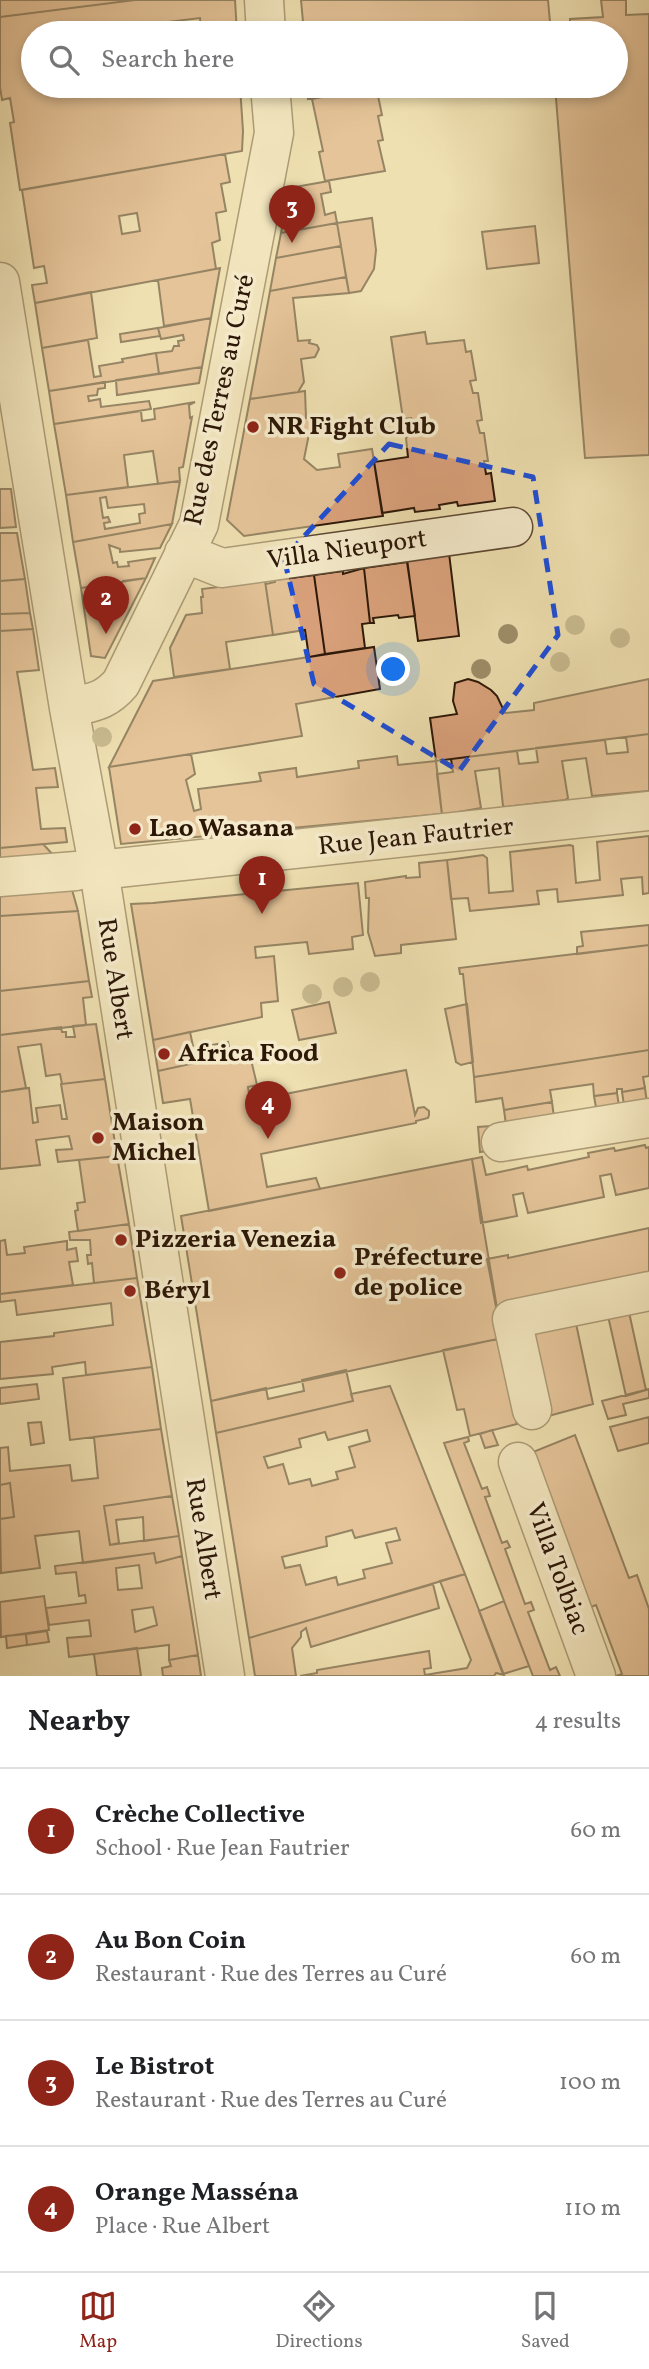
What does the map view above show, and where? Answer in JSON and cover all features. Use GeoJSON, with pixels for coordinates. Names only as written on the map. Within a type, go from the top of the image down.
{"type":"FeatureCollection","features":[{"type":"Feature","properties":{"kind":"street"},"geometry":{"type":"LineString","coordinates":[[264,0],[265,21]]}},
{"type":"Feature","properties":{"kind":"street","name":"Rue des Terres au Curé"},"geometry":{"type":"LineString","coordinates":[[69,708],[100,701],[110,696],[121,683],[199,524],[274,133],[271,98]]}},
{"type":"Feature","properties":{"kind":"street","name":"Rue Albert"},"geometry":{"type":"LineString","coordinates":[[0,282],[13,440],[69,708],[87,871],[159,1257],[225,1676]]}},
{"type":"Feature","properties":{"kind":"street","name":"Villa Nieuport"},"geometry":{"type":"LineString","coordinates":[[184,553],[222,568],[513,527]]}},
{"type":"Feature","properties":{"kind":"street","name":"Rue Jean Fautrier"},"geometry":{"type":"LineString","coordinates":[[0,877],[87,871],[649,811]]}},
{"type":"Feature","properties":{"kind":"street"},"geometry":{"type":"LineString","coordinates":[[500,1142],[649,1118]]}},
{"type":"Feature","properties":{"kind":"street"},"geometry":{"type":"LineString","coordinates":[[532,1410],[512,1319],[649,1291]]}},
{"type":"Feature","properties":{"kind":"street","name":"Villa Tolbiac"},"geometry":{"type":"LineString","coordinates":[[517,1462],[596,1676]]}},
{"type":"Feature","properties":{"kind":"highlighted area"},"geometry":{"type":"Polygon","coordinates":[[[389,444],[533,477],[558,635],[459,771],[314,684],[284,558],[389,444]]]}},
{"type":"Feature","properties":{"kind":"building"},"geometry":{"type":"Polygon","coordinates":[[[0,0],[135,0],[0,17],[0,0]]]}},
{"type":"Feature","properties":{"kind":"building"},"geometry":{"type":"Polygon","coordinates":[[[135,0],[235,0],[236,21],[200,21],[200,18],[175,21],[21,21],[21,98],[241,98],[242,151],[20,190],[10,123],[14,122],[10,98],[2,100],[0,87],[0,17],[135,0]]]}},
{"type":"Feature","properties":{"kind":"building"},"geometry":{"type":"Polygon","coordinates":[[[301,0],[548,0],[550,21],[303,21],[301,0]]]}},
{"type":"Feature","properties":{"kind":"building"},"geometry":{"type":"Polygon","coordinates":[[[601,0],[626,0],[626,15],[649,14],[649,455],[585,458],[556,98],[628,98],[628,21],[570,21],[603,17],[601,0]]]}},
{"type":"Feature","properties":{"kind":"building"},"geometry":{"type":"Polygon","coordinates":[[[378,98],[382,115],[378,116],[383,140],[378,141],[385,171],[325,181],[319,152],[323,151],[312,99],[378,98]]]}},
{"type":"Feature","properties":{"kind":"building"},"geometry":{"type":"Polygon","coordinates":[[[225,154],[230,182],[221,184],[226,211],[216,213],[220,240],[212,243],[216,269],[35,303],[32,285],[47,283],[44,266],[34,268],[22,190],[225,154]],[[137,213],[119,216],[122,234],[140,231],[137,213]]]}},
{"type":"Feature","properties":{"kind":"building"},"geometry":{"type":"Polygon","coordinates":[[[329,181],[331,192],[321,194],[325,215],[335,212],[337,223],[281,233],[289,188],[329,181]]]}},
{"type":"Feature","properties":{"kind":"building"},"geometry":{"type":"Polygon","coordinates":[[[372,218],[376,250],[374,269],[361,291],[349,293],[337,223],[372,218]]]}},
{"type":"Feature","properties":{"kind":"building"},"geometry":{"type":"Polygon","coordinates":[[[337,223],[341,246],[276,258],[281,233],[337,223]]]}},
{"type":"Feature","properties":{"kind":"building"},"geometry":{"type":"Polygon","coordinates":[[[535,226],[539,263],[487,269],[482,232],[535,226]]]}},
{"type":"Feature","properties":{"kind":"building"},"geometry":{"type":"Polygon","coordinates":[[[341,246],[346,277],[270,291],[276,258],[341,246]]]}},
{"type":"Feature","properties":{"kind":"building"},"geometry":{"type":"Polygon","coordinates":[[[220,268],[211,318],[164,326],[158,280],[220,268]]]}},
{"type":"Feature","properties":{"kind":"building"},"geometry":{"type":"Polygon","coordinates":[[[346,277],[349,293],[293,298],[298,341],[310,340],[309,343],[317,345],[319,349],[315,357],[301,359],[304,382],[298,392],[250,399],[270,291],[346,277]]]}},
{"type":"Feature","properties":{"kind":"building"},"geometry":{"type":"Polygon","coordinates":[[[91,292],[97,338],[42,348],[35,303],[91,292]]]}},
{"type":"Feature","properties":{"kind":"building"},"geometry":{"type":"Polygon","coordinates":[[[211,318],[202,367],[159,374],[156,353],[172,351],[174,346],[179,346],[178,341],[184,340],[183,335],[161,339],[158,328],[211,318]]]}},
{"type":"Feature","properties":{"kind":"building"},"geometry":{"type":"Polygon","coordinates":[[[158,328],[160,336],[121,342],[120,334],[158,328]]]}},
{"type":"Feature","properties":{"kind":"building"},"geometry":{"type":"Polygon","coordinates":[[[425,332],[427,344],[464,340],[466,352],[471,351],[476,380],[470,381],[473,393],[478,393],[482,420],[477,421],[480,433],[484,433],[488,461],[484,461],[486,474],[491,473],[495,501],[458,506],[457,502],[439,505],[440,509],[415,512],[414,508],[382,513],[374,462],[408,457],[406,438],[413,430],[411,418],[403,419],[391,337],[425,332]]]}},
{"type":"Feature","properties":{"kind":"building"},"geometry":{"type":"Polygon","coordinates":[[[88,340],[94,377],[101,376],[99,366],[156,353],[159,374],[49,391],[42,348],[88,340]]]}},
{"type":"Feature","properties":{"kind":"building"},"geometry":{"type":"Polygon","coordinates":[[[202,367],[199,383],[117,395],[116,380],[202,367]]]}},
{"type":"Feature","properties":{"kind":"building"},"geometry":{"type":"Polygon","coordinates":[[[105,382],[105,388],[98,389],[97,395],[88,396],[89,401],[100,399],[101,407],[149,401],[151,409],[54,424],[49,391],[105,382]]]}},
{"type":"Feature","properties":{"kind":"building"},"geometry":{"type":"Polygon","coordinates":[[[305,391],[306,418],[312,419],[304,459],[317,470],[340,467],[338,454],[372,449],[383,516],[244,536],[227,520],[250,399],[305,391]]]}},
{"type":"Feature","properties":{"kind":"building"},"geometry":{"type":"Polygon","coordinates":[[[195,402],[189,405],[190,418],[192,417],[183,467],[179,468],[180,481],[158,484],[153,451],[124,455],[128,487],[66,495],[54,424],[141,411],[142,421],[155,419],[154,409],[195,402]]]}},
{"type":"Feature","properties":{"kind":"building"},"geometry":{"type":"Polygon","coordinates":[[[180,481],[172,524],[73,542],[66,495],[180,481]],[[106,497],[100,498],[103,518],[108,517],[110,522],[104,523],[105,529],[140,523],[139,514],[145,513],[144,504],[108,508],[106,497]]]}},
{"type":"Feature","properties":{"kind":"building"},"geometry":{"type":"Polygon","coordinates":[[[0,489],[11,489],[16,527],[0,528],[0,489]]]}},
{"type":"Feature","properties":{"kind":"building"},"geometry":{"type":"Polygon","coordinates":[[[172,524],[160,548],[120,552],[120,549],[109,545],[113,563],[117,562],[118,567],[129,566],[128,562],[155,558],[146,578],[81,588],[73,542],[172,524]]]}},
{"type":"Feature","properties":{"kind":"building"},"geometry":{"type":"Polygon","coordinates":[[[0,533],[17,533],[25,579],[0,581],[0,533]]]}},
{"type":"Feature","properties":{"kind":"building"},"geometry":{"type":"Polygon","coordinates":[[[449,553],[459,636],[418,641],[407,559],[449,553]]]}},
{"type":"Feature","properties":{"kind":"building"},"geometry":{"type":"Polygon","coordinates":[[[407,562],[415,616],[373,618],[374,623],[370,623],[364,568],[407,562]]]}},
{"type":"Feature","properties":{"kind":"building"},"geometry":{"type":"Polygon","coordinates":[[[364,568],[370,623],[362,624],[365,648],[325,654],[314,575],[343,571],[343,574],[364,568]]]}},
{"type":"Feature","properties":{"kind":"building"},"geometry":{"type":"Polygon","coordinates":[[[314,575],[325,654],[309,657],[305,630],[273,635],[265,581],[266,584],[275,580],[314,575]]]}},
{"type":"Feature","properties":{"kind":"building"},"geometry":{"type":"Polygon","coordinates":[[[146,578],[105,658],[91,656],[81,588],[108,584],[110,593],[118,592],[123,581],[146,578]]]}},
{"type":"Feature","properties":{"kind":"building"},"geometry":{"type":"Polygon","coordinates":[[[25,579],[30,613],[0,614],[0,581],[25,579]]]}},
{"type":"Feature","properties":{"kind":"building"},"geometry":{"type":"Polygon","coordinates":[[[265,581],[273,635],[226,642],[230,669],[174,677],[170,648],[186,615],[202,613],[202,589],[265,581]]]}},
{"type":"Feature","properties":{"kind":"building"},"geometry":{"type":"Polygon","coordinates":[[[30,613],[33,629],[0,631],[0,614],[30,613]]]}},
{"type":"Feature","properties":{"kind":"building"},"geometry":{"type":"Polygon","coordinates":[[[33,629],[39,670],[17,672],[33,770],[55,768],[58,787],[36,788],[41,829],[65,828],[67,842],[0,848],[0,631],[33,629]]]}},
{"type":"Feature","properties":{"kind":"building"},"geometry":{"type":"Polygon","coordinates":[[[374,647],[380,689],[296,704],[302,736],[109,767],[153,681],[374,647]]]}},
{"type":"Feature","properties":{"kind":"building"},"geometry":{"type":"Polygon","coordinates":[[[468,679],[491,690],[505,713],[534,710],[534,703],[649,679],[649,734],[436,761],[430,718],[457,714],[453,701],[455,683],[468,679]]]}},
{"type":"Feature","properties":{"kind":"building"},"geometry":{"type":"Polygon","coordinates":[[[649,734],[649,791],[592,796],[586,758],[562,761],[568,798],[565,800],[505,807],[499,768],[475,771],[481,808],[442,815],[437,774],[453,772],[451,759],[517,751],[519,764],[538,762],[536,748],[605,740],[607,754],[628,752],[626,737],[649,734]]]}},
{"type":"Feature","properties":{"kind":"building"},"geometry":{"type":"Polygon","coordinates":[[[191,754],[195,774],[186,780],[194,811],[201,809],[198,789],[261,781],[259,773],[296,768],[297,777],[359,768],[358,761],[397,756],[398,765],[436,761],[442,814],[121,844],[109,767],[191,754]]]}},
{"type":"Feature","properties":{"kind":"building"},"geometry":{"type":"Polygon","coordinates":[[[649,836],[649,893],[643,894],[642,877],[621,879],[623,895],[558,902],[557,889],[537,891],[539,904],[470,911],[468,898],[451,899],[447,860],[483,855],[487,858],[489,893],[513,891],[510,852],[573,846],[576,883],[600,880],[597,842],[649,836]]]}},
{"type":"Feature","properties":{"kind":"building"},"geometry":{"type":"Polygon","coordinates":[[[43,844],[55,857],[0,869],[0,848],[43,844]]]}},
{"type":"Feature","properties":{"kind":"building"},"geometry":{"type":"Polygon","coordinates":[[[447,860],[456,939],[401,945],[401,953],[375,956],[368,932],[369,898],[366,898],[365,882],[406,876],[420,877],[419,863],[447,860]]]}},
{"type":"Feature","properties":{"kind":"building"},"geometry":{"type":"Polygon","coordinates":[[[358,883],[363,935],[352,937],[353,949],[309,954],[307,942],[255,947],[256,958],[274,956],[278,1001],[261,1003],[262,1017],[153,1040],[131,904],[358,883]]]}},
{"type":"Feature","properties":{"kind":"building"},"geometry":{"type":"Polygon","coordinates":[[[71,886],[78,911],[0,916],[0,887],[71,886]]]}},
{"type":"Feature","properties":{"kind":"building"},"geometry":{"type":"Polygon","coordinates":[[[78,911],[89,981],[0,991],[0,916],[78,911]]]}},
{"type":"Feature","properties":{"kind":"building"},"geometry":{"type":"Polygon","coordinates":[[[649,925],[649,945],[577,954],[577,947],[583,946],[581,932],[649,925]]]}},
{"type":"Feature","properties":{"kind":"building"},"geometry":{"type":"Polygon","coordinates":[[[649,945],[649,1050],[474,1077],[463,974],[460,974],[459,968],[649,945]]]}},
{"type":"Feature","properties":{"kind":"building"},"geometry":{"type":"Polygon","coordinates":[[[89,981],[92,997],[83,998],[86,1025],[0,1035],[0,991],[89,981]]]}},
{"type":"Feature","properties":{"kind":"building"},"geometry":{"type":"Polygon","coordinates":[[[329,1002],[336,1033],[299,1040],[292,1010],[329,1002]]]}},
{"type":"Feature","properties":{"kind":"building"},"geometry":{"type":"Polygon","coordinates":[[[467,1004],[473,1062],[461,1065],[456,1062],[445,1009],[467,1004]]]}},
{"type":"Feature","properties":{"kind":"building"},"geometry":{"type":"Polygon","coordinates":[[[96,1024],[105,1079],[62,1084],[60,1074],[46,1076],[41,1044],[18,1047],[26,1088],[0,1092],[0,1035],[61,1027],[62,1032],[66,1032],[66,1037],[75,1037],[73,1026],[96,1024]]]}},
{"type":"Feature","properties":{"kind":"building"},"geometry":{"type":"Polygon","coordinates":[[[190,1032],[193,1046],[189,1050],[194,1053],[197,1048],[228,1042],[231,1055],[158,1071],[153,1040],[190,1032]]]}},
{"type":"Feature","properties":{"kind":"building"},"geometry":{"type":"Polygon","coordinates":[[[649,1050],[649,1076],[643,1077],[645,1088],[622,1092],[622,1089],[617,1089],[617,1093],[594,1096],[593,1084],[550,1090],[552,1102],[504,1110],[502,1098],[476,1102],[474,1077],[649,1050]]]}},
{"type":"Feature","properties":{"kind":"building"},"geometry":{"type":"Polygon","coordinates":[[[249,1051],[257,1085],[248,1087],[250,1101],[406,1070],[415,1115],[418,1108],[424,1107],[429,1111],[428,1118],[416,1123],[261,1154],[267,1187],[316,1178],[320,1189],[209,1211],[190,1099],[163,1103],[158,1071],[249,1051]]]}},
{"type":"Feature","properties":{"kind":"building"},"geometry":{"type":"Polygon","coordinates":[[[105,1079],[117,1156],[58,1162],[56,1150],[72,1149],[69,1136],[36,1140],[40,1165],[0,1169],[0,1092],[29,1088],[33,1123],[38,1122],[36,1108],[60,1105],[62,1119],[67,1119],[61,1084],[105,1079]]]}},
{"type":"Feature","properties":{"kind":"building"},"geometry":{"type":"Polygon","coordinates":[[[645,1088],[648,1111],[598,1119],[594,1096],[617,1093],[619,1106],[624,1105],[622,1092],[645,1088]]]}},
{"type":"Feature","properties":{"kind":"building"},"geometry":{"type":"Polygon","coordinates":[[[552,1102],[555,1125],[507,1132],[504,1110],[552,1102]]]}},
{"type":"Feature","properties":{"kind":"building"},"geometry":{"type":"Polygon","coordinates":[[[491,1126],[494,1150],[480,1152],[478,1127],[491,1126]]]}},
{"type":"Feature","properties":{"kind":"building"},"geometry":{"type":"Polygon","coordinates":[[[645,1145],[646,1148],[649,1147],[649,1188],[616,1195],[611,1174],[600,1176],[604,1197],[528,1213],[523,1193],[513,1195],[517,1216],[481,1223],[472,1159],[482,1157],[486,1175],[527,1166],[528,1170],[589,1157],[588,1153],[645,1145]]]}},
{"type":"Feature","properties":{"kind":"building"},"geometry":{"type":"Polygon","coordinates":[[[117,1156],[129,1224],[78,1231],[75,1211],[78,1210],[77,1203],[85,1202],[79,1160],[117,1156]]]}},
{"type":"Feature","properties":{"kind":"building","name":"Préfecture de police"},"geometry":{"type":"Polygon","coordinates":[[[472,1159],[502,1338],[211,1401],[181,1216],[472,1159]]]}},
{"type":"Feature","properties":{"kind":"building"},"geometry":{"type":"Polygon","coordinates":[[[129,1224],[137,1278],[94,1283],[92,1263],[88,1264],[87,1255],[91,1255],[90,1240],[70,1240],[69,1232],[129,1224]]]}},
{"type":"Feature","properties":{"kind":"building"},"geometry":{"type":"Polygon","coordinates":[[[649,1228],[649,1277],[497,1312],[487,1259],[508,1255],[508,1258],[649,1228]]]}},
{"type":"Feature","properties":{"kind":"building"},"geometry":{"type":"Polygon","coordinates":[[[5,1240],[7,1255],[25,1253],[24,1247],[67,1241],[67,1250],[76,1248],[78,1261],[69,1262],[73,1285],[0,1294],[0,1241],[5,1240]]]}},
{"type":"Feature","properties":{"kind":"building"},"geometry":{"type":"Polygon","coordinates":[[[137,1278],[152,1367],[86,1375],[85,1362],[52,1367],[53,1374],[0,1379],[0,1342],[54,1336],[54,1333],[113,1325],[111,1303],[17,1315],[15,1300],[0,1302],[0,1294],[137,1278]]]}},
{"type":"Feature","properties":{"kind":"building"},"geometry":{"type":"Polygon","coordinates":[[[627,1303],[646,1390],[626,1396],[606,1307],[627,1303]]]}},
{"type":"Feature","properties":{"kind":"building"},"geometry":{"type":"Polygon","coordinates":[[[574,1314],[593,1404],[541,1418],[520,1325],[574,1314]]]}},
{"type":"Feature","properties":{"kind":"building"},"geometry":{"type":"Polygon","coordinates":[[[498,1339],[517,1424],[470,1436],[464,1409],[457,1410],[443,1350],[498,1339]]]}},
{"type":"Feature","properties":{"kind":"building"},"geometry":{"type":"Polygon","coordinates":[[[152,1367],[161,1429],[70,1440],[63,1378],[152,1367]]]}},
{"type":"Feature","properties":{"kind":"building"},"geometry":{"type":"Polygon","coordinates":[[[346,1370],[353,1401],[216,1433],[211,1401],[266,1388],[268,1399],[304,1391],[302,1380],[346,1370]]]}},
{"type":"Feature","properties":{"kind":"building"},"geometry":{"type":"Polygon","coordinates":[[[37,1384],[39,1399],[0,1404],[0,1388],[37,1384]]]}},
{"type":"Feature","properties":{"kind":"building"},"geometry":{"type":"Polygon","coordinates":[[[390,1386],[465,1574],[249,1638],[216,1433],[353,1401],[351,1394],[390,1386]],[[367,1430],[328,1440],[325,1432],[299,1439],[301,1447],[264,1457],[268,1468],[283,1464],[289,1484],[310,1479],[312,1486],[338,1479],[336,1472],[355,1467],[349,1447],[370,1441],[367,1430]],[[396,1528],[355,1538],[352,1530],[326,1537],[327,1546],[282,1557],[285,1568],[300,1565],[306,1585],[336,1577],[338,1585],[365,1578],[363,1570],[392,1563],[386,1543],[400,1540],[396,1528]]]}},
{"type":"Feature","properties":{"kind":"building"},"geometry":{"type":"Polygon","coordinates":[[[649,1389],[649,1398],[623,1404],[626,1415],[608,1419],[602,1401],[649,1389]]]}},
{"type":"Feature","properties":{"kind":"building"},"geometry":{"type":"Polygon","coordinates":[[[649,1417],[649,1443],[618,1451],[610,1427],[649,1417]]]}},
{"type":"Feature","properties":{"kind":"building"},"geometry":{"type":"Polygon","coordinates":[[[41,1422],[44,1443],[31,1445],[28,1423],[41,1422]]]}},
{"type":"Feature","properties":{"kind":"building"},"geometry":{"type":"Polygon","coordinates":[[[161,1429],[172,1496],[104,1506],[110,1545],[179,1536],[182,1556],[156,1563],[154,1553],[83,1563],[79,1531],[35,1536],[40,1568],[1,1573],[0,1519],[14,1517],[10,1483],[0,1485],[0,1448],[8,1447],[10,1471],[70,1465],[72,1481],[98,1478],[94,1437],[161,1429]]]}},
{"type":"Feature","properties":{"kind":"building"},"geometry":{"type":"Polygon","coordinates":[[[492,1430],[498,1445],[485,1448],[480,1434],[492,1430]]]}},
{"type":"Feature","properties":{"kind":"building"},"geometry":{"type":"Polygon","coordinates":[[[575,1435],[629,1578],[637,1575],[649,1609],[649,1676],[616,1676],[622,1674],[596,1605],[586,1609],[528,1454],[575,1435]]]}},
{"type":"Feature","properties":{"kind":"building"},"geometry":{"type":"Polygon","coordinates":[[[468,1437],[469,1441],[464,1443],[482,1489],[487,1487],[490,1496],[485,1497],[502,1543],[507,1541],[510,1547],[505,1549],[525,1604],[531,1602],[534,1610],[528,1612],[550,1670],[556,1667],[560,1676],[533,1676],[504,1601],[444,1443],[468,1437]]]}},
{"type":"Feature","properties":{"kind":"building"},"geometry":{"type":"Polygon","coordinates":[[[10,1483],[14,1517],[0,1519],[0,1485],[10,1483]]]}},
{"type":"Feature","properties":{"kind":"building"},"geometry":{"type":"Polygon","coordinates":[[[172,1496],[179,1536],[144,1541],[143,1517],[116,1520],[119,1543],[110,1545],[104,1506],[172,1496]]]}},
{"type":"Feature","properties":{"kind":"building"},"geometry":{"type":"Polygon","coordinates":[[[154,1553],[156,1563],[182,1556],[198,1655],[169,1660],[169,1645],[69,1657],[67,1638],[91,1636],[89,1620],[49,1625],[46,1608],[86,1603],[85,1595],[79,1596],[76,1572],[56,1574],[55,1566],[154,1553]],[[139,1565],[116,1568],[118,1590],[142,1588],[139,1565]],[[153,1607],[132,1610],[135,1632],[157,1625],[153,1607]]]}},
{"type":"Feature","properties":{"kind":"building"},"geometry":{"type":"Polygon","coordinates":[[[465,1574],[504,1675],[300,1676],[317,1673],[317,1670],[429,1651],[431,1668],[424,1669],[425,1675],[467,1668],[471,1660],[440,1581],[465,1574]]]}},
{"type":"Feature","properties":{"kind":"building"},"geometry":{"type":"Polygon","coordinates":[[[433,1584],[439,1608],[311,1647],[306,1628],[292,1648],[296,1676],[255,1676],[249,1638],[433,1584]]]}},
{"type":"Feature","properties":{"kind":"building"},"geometry":{"type":"Polygon","coordinates":[[[44,1596],[49,1630],[1,1637],[0,1602],[44,1596]]]}},
{"type":"Feature","properties":{"kind":"building"},"geometry":{"type":"Polygon","coordinates":[[[504,1601],[529,1666],[503,1674],[479,1611],[504,1601]]]}},
{"type":"Feature","properties":{"kind":"building"},"geometry":{"type":"Polygon","coordinates":[[[47,1631],[49,1642],[27,1645],[26,1634],[47,1631]]]}},
{"type":"Feature","properties":{"kind":"building"},"geometry":{"type":"Polygon","coordinates":[[[26,1634],[27,1645],[7,1648],[6,1636],[26,1634]]]}},
{"type":"Feature","properties":{"kind":"building"},"geometry":{"type":"Polygon","coordinates":[[[137,1648],[141,1676],[97,1676],[94,1654],[137,1648]]]}},
{"type":"Feature","properties":{"kind":"building"},"geometry":{"type":"Polygon","coordinates":[[[198,1655],[201,1676],[163,1676],[162,1668],[171,1666],[169,1660],[198,1655]]]}},
{"type":"Feature","properties":{"kind":"place","name":"Le Bistrot"},"geometry":{"type":"Point","coordinates":[292,243]}},
{"type":"Feature","properties":{"kind":"place","name":"NR Fight Club"},"geometry":{"type":"Point","coordinates":[253,427]}},
{"type":"Feature","properties":{"kind":"place","name":"Au Bon Coin"},"geometry":{"type":"Point","coordinates":[106,634]}},
{"type":"Feature","properties":{"kind":"place","name":"Lao Wasana"},"geometry":{"type":"Point","coordinates":[135,829]}},
{"type":"Feature","properties":{"kind":"place","name":"Crèche Collective"},"geometry":{"type":"Point","coordinates":[262,914]}},
{"type":"Feature","properties":{"kind":"place","name":"Africa Food"},"geometry":{"type":"Point","coordinates":[164,1054]}},
{"type":"Feature","properties":{"kind":"place","name":"Maison Michel"},"geometry":{"type":"Point","coordinates":[98,1138]}},
{"type":"Feature","properties":{"kind":"place","name":"Orange Masséna"},"geometry":{"type":"Point","coordinates":[268,1139]}},
{"type":"Feature","properties":{"kind":"place","name":"Pizzeria Venezia"},"geometry":{"type":"Point","coordinates":[121,1240]}},
{"type":"Feature","properties":{"kind":"place","name":"Préfecture de police"},"geometry":{"type":"Point","coordinates":[340,1273]}},
{"type":"Feature","properties":{"kind":"place","name":"Béryl"},"geometry":{"type":"Point","coordinates":[130,1291]}}]}
